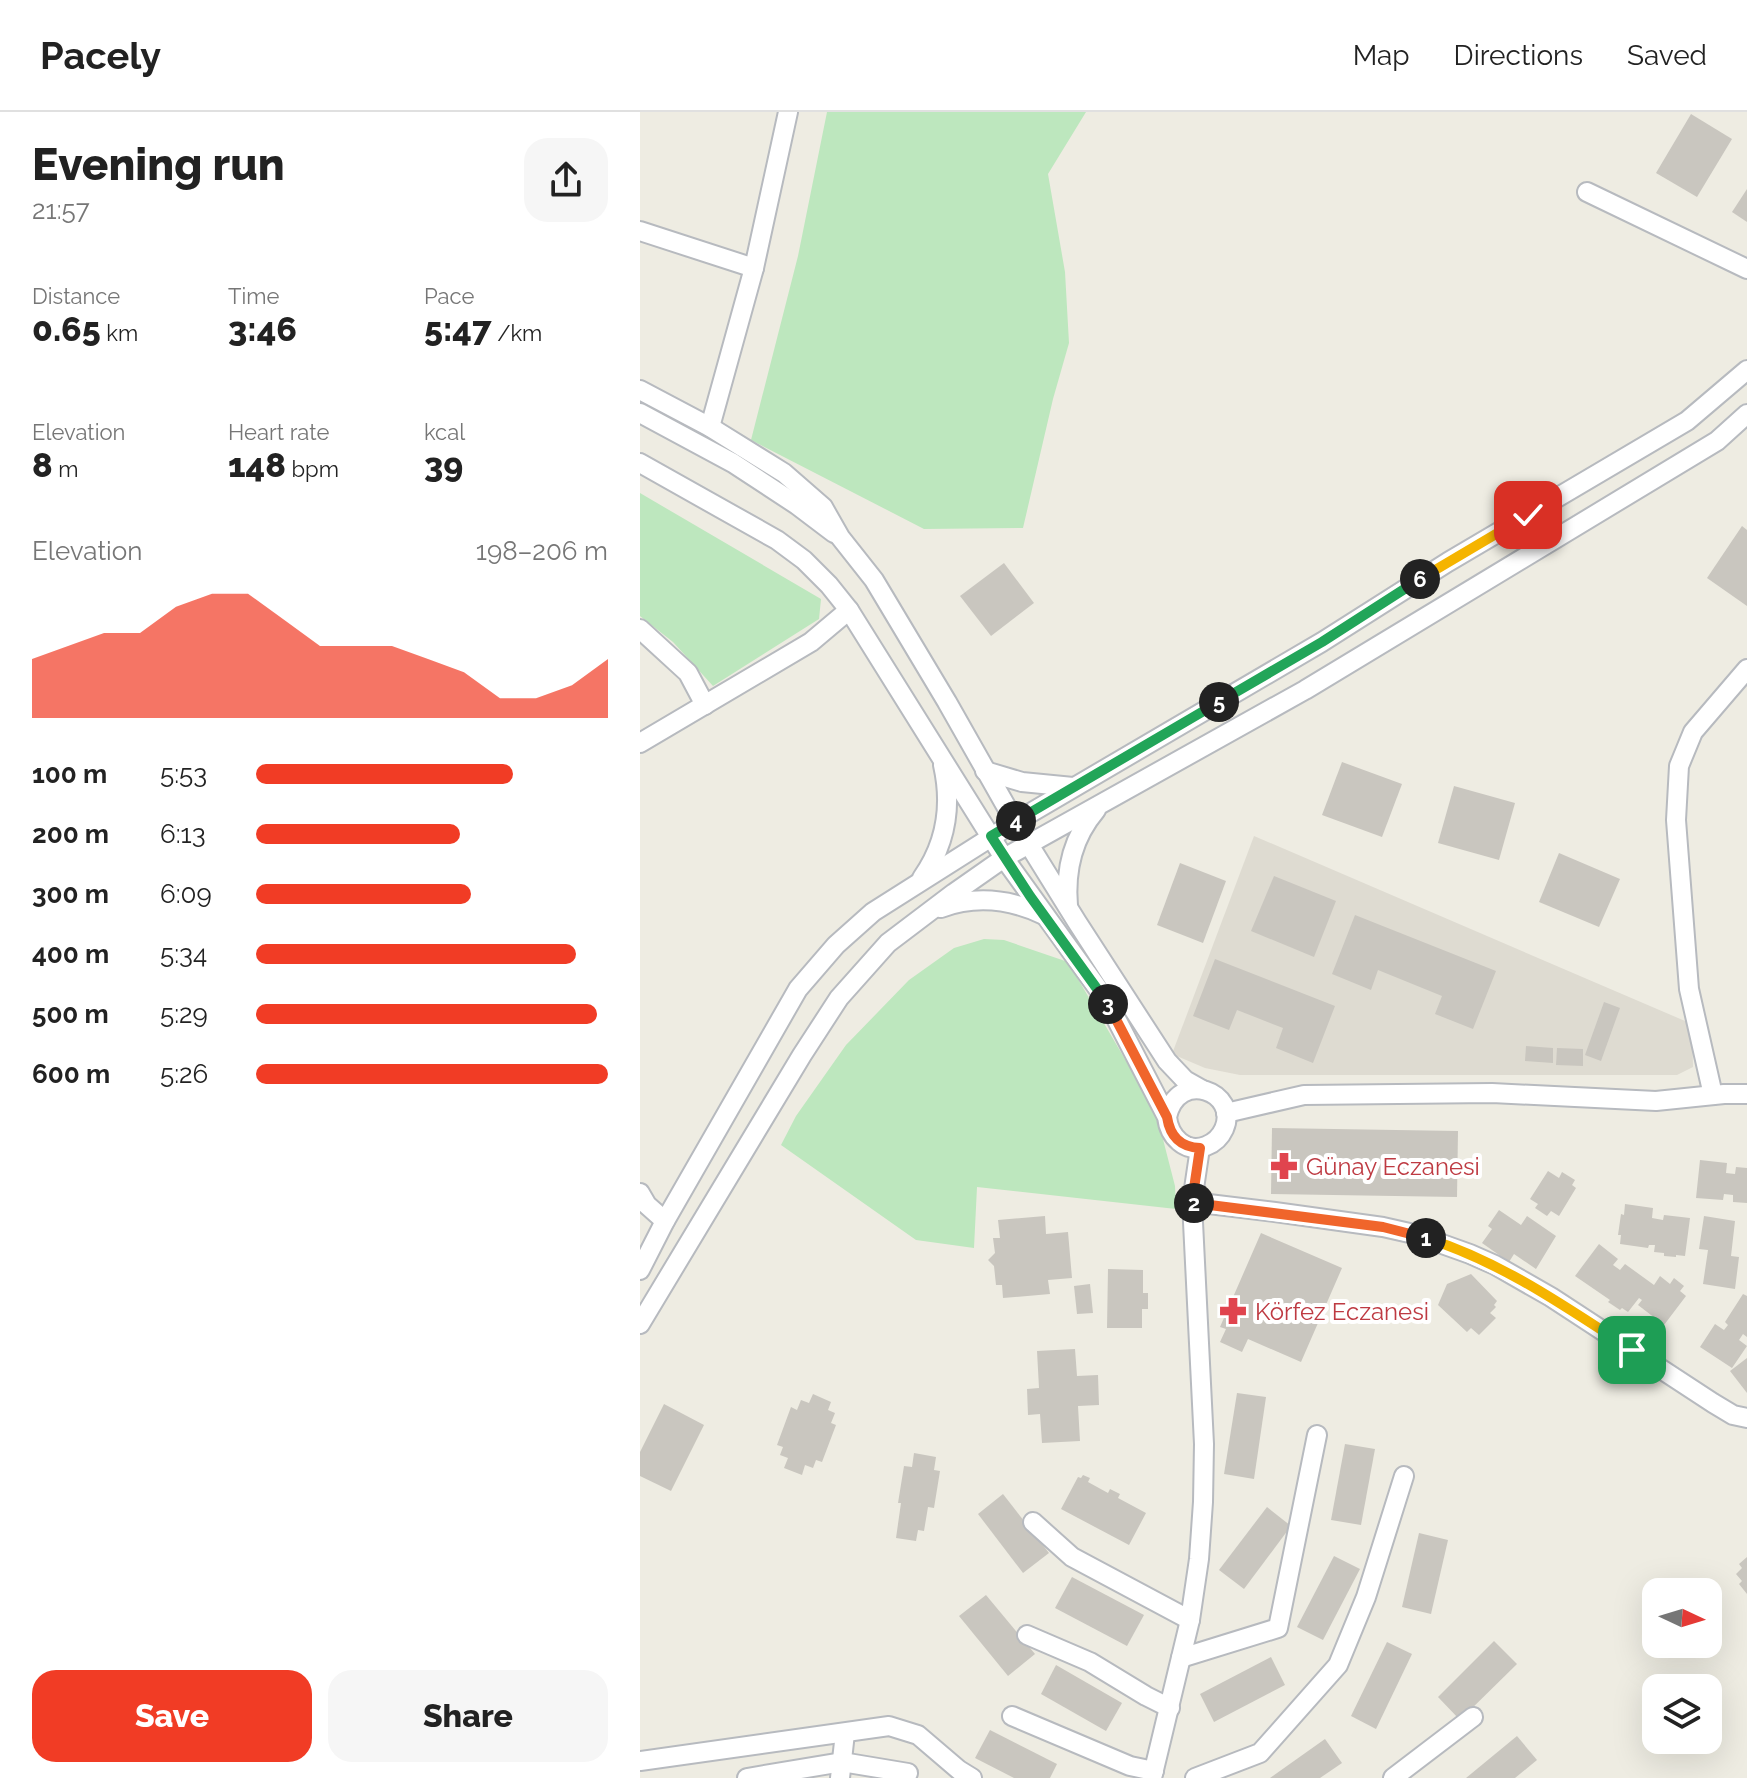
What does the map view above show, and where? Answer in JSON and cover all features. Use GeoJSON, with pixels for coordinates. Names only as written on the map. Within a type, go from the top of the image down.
{"type":"FeatureCollection","features":[{"type":"Feature","properties":{"kind":"street"},"geometry":{"type":"LineString","coordinates":[[710,427],[754,268],[788,112]]}},
{"type":"Feature","properties":{"kind":"street"},"geometry":{"type":"LineString","coordinates":[[1587,192],[1747,269]]}},
{"type":"Feature","properties":{"kind":"street"},"geometry":{"type":"LineString","coordinates":[[640,231],[754,268]]}},
{"type":"Feature","properties":{"kind":"street"},"geometry":{"type":"LineString","coordinates":[[640,1270],[798,989],[836,945],[873,912],[991,836],[1322,642],[1448,562],[1687,421],[1747,370]]}},
{"type":"Feature","properties":{"kind":"street"},"geometry":{"type":"LineString","coordinates":[[640,390],[710,427],[784,473],[823,507],[840,537],[874,580],[1015,822],[1167,1061],[1185,1080],[1210,1092],[1223,1105],[1226,1123],[1218,1140],[1200,1148],[1189,1147],[1180,1143],[1168,1127],[1169,1107],[1183,1092],[1201,1089]]}},
{"type":"Feature","properties":{"kind":"street"},"geometry":{"type":"LineString","coordinates":[[640,413],[733,463],[840,537]]}},
{"type":"Feature","properties":{"kind":"street"},"geometry":{"type":"LineString","coordinates":[[640,1324],[839,998],[888,943],[1004,858],[1332,674],[1717,441],[1747,414]]}},
{"type":"Feature","properties":{"kind":"street"},"geometry":{"type":"LineString","coordinates":[[640,463],[777,540],[829,585],[849,610],[1004,858],[1107,1001],[1167,1117]]}},
{"type":"Feature","properties":{"kind":"street"},"geometry":{"type":"LineString","coordinates":[[640,743],[811,642],[849,610]]}},
{"type":"Feature","properties":{"kind":"street"},"geometry":{"type":"LineString","coordinates":[[640,629],[688,673],[705,705]]}},
{"type":"Feature","properties":{"kind":"street"},"geometry":{"type":"LineString","coordinates":[[1713,1095],[1689,989],[1676,820],[1679,766],[1693,732],[1747,669]]}},
{"type":"Feature","properties":{"kind":"street"},"geometry":{"type":"LineString","coordinates":[[915,886],[939,848],[947,819],[945,775],[936,748]]}},
{"type":"Feature","properties":{"kind":"street"},"geometry":{"type":"LineString","coordinates":[[985,771],[1030,783],[1073,787]]}},
{"type":"Feature","properties":{"kind":"street"},"geometry":{"type":"LineString","coordinates":[[1069,909],[1067,892],[1071,858],[1083,828],[1102,803]]}},
{"type":"Feature","properties":{"kind":"street"},"geometry":{"type":"LineString","coordinates":[[921,918],[946,906],[974,900],[1017,904],[1044,915]]}},
{"type":"Feature","properties":{"kind":"street"},"geometry":{"type":"LineString","coordinates":[[1226,1113],[1304,1095],[1492,1093],[1656,1101],[1747,1094]]}},
{"type":"Feature","properties":{"kind":"street"},"geometry":{"type":"LineString","coordinates":[[1012,1716],[1153,1775],[1190,1620],[1201,1531],[1204,1444],[1192,1202],[1200,1148]]}},
{"type":"Feature","properties":{"kind":"street"},"geometry":{"type":"LineString","coordinates":[[640,1193],[647,1205],[665,1221]]}},
{"type":"Feature","properties":{"kind":"street"},"geometry":{"type":"LineString","coordinates":[[1192,1202],[1383,1227],[1457,1249],[1495,1265],[1540,1291],[1713,1403],[1733,1415],[1747,1418]]}},
{"type":"Feature","properties":{"kind":"street"},"geometry":{"type":"LineString","coordinates":[[1181,1658],[1278,1628],[1317,1435]]}},
{"type":"Feature","properties":{"kind":"street"},"geometry":{"type":"LineString","coordinates":[[1195,1778],[1260,1753],[1338,1665],[1366,1597],[1404,1476]]}},
{"type":"Feature","properties":{"kind":"street"},"geometry":{"type":"LineString","coordinates":[[1033,1522],[1072,1557],[1190,1620]]}},
{"type":"Feature","properties":{"kind":"street"},"geometry":{"type":"LineString","coordinates":[[1027,1635],[1090,1662],[1170,1708]]}},
{"type":"Feature","properties":{"kind":"street"},"geometry":{"type":"LineString","coordinates":[[1393,1778],[1473,1717]]}},
{"type":"Feature","properties":{"kind":"street"},"geometry":{"type":"LineString","coordinates":[[640,1761],[889,1726],[918,1735],[972,1778]]}},
{"type":"Feature","properties":{"kind":"street"},"geometry":{"type":"LineString","coordinates":[[841,1770],[845,1733]]}},
{"type":"Feature","properties":{"kind":"street"},"geometry":{"type":"LineString","coordinates":[[747,1778],[841,1770],[908,1773]]}},
{"type":"Feature","properties":{"kind":"shaded area"},"geometry":{"type":"Polygon","coordinates":[[[1254,836],[1692,1024],[1693,1067],[1677,1075],[1240,1075],[1205,1068],[1172,1054],[1254,836]]]}},
{"type":"Feature","properties":{"kind":"green space"},"geometry":{"type":"Polygon","coordinates":[[[827,112],[1086,112],[1048,174],[1065,272],[1069,343],[1023,528],[924,529],[751,440],[798,256],[827,112]]]}},
{"type":"Feature","properties":{"kind":"green space"},"geometry":{"type":"Polygon","coordinates":[[[640,493],[821,599],[819,619],[713,686],[673,642],[640,616],[640,493]]]}},
{"type":"Feature","properties":{"kind":"green space"},"geometry":{"type":"Polygon","coordinates":[[[984,939],[1004,940],[1068,962],[1156,1112],[1175,1186],[1176,1209],[977,1187],[974,1248],[916,1240],[781,1145],[796,1116],[846,1045],[909,980],[954,948],[984,939]]]}},
{"type":"Feature","properties":{"kind":"building"},"geometry":{"type":"Polygon","coordinates":[[[1691,114],[1732,139],[1697,197],[1656,173],[1691,114]]]}},
{"type":"Feature","properties":{"kind":"building"},"geometry":{"type":"Polygon","coordinates":[[[1747,189],[1747,222],[1732,212],[1747,189]]]}},
{"type":"Feature","properties":{"kind":"building"},"geometry":{"type":"Polygon","coordinates":[[[1742,526],[1747,530],[1747,606],[1707,578],[1742,526]]]}},
{"type":"Feature","properties":{"kind":"building"},"geometry":{"type":"Polygon","coordinates":[[[1004,563],[1034,603],[991,636],[960,596],[1004,563]]]}},
{"type":"Feature","properties":{"kind":"building"},"geometry":{"type":"Polygon","coordinates":[[[1342,762],[1402,784],[1382,837],[1322,815],[1342,762]]]}},
{"type":"Feature","properties":{"kind":"building"},"geometry":{"type":"Polygon","coordinates":[[[1454,786],[1515,803],[1499,860],[1438,843],[1454,786]]]}},
{"type":"Feature","properties":{"kind":"building"},"geometry":{"type":"Polygon","coordinates":[[[1559,853],[1620,879],[1599,927],[1539,902],[1559,853]]]}},
{"type":"Feature","properties":{"kind":"building"},"geometry":{"type":"Polygon","coordinates":[[[1180,863],[1226,881],[1203,943],[1157,925],[1180,863]]]}},
{"type":"Feature","properties":{"kind":"building"},"geometry":{"type":"Polygon","coordinates":[[[1274,876],[1336,901],[1314,957],[1251,931],[1274,876]]]}},
{"type":"Feature","properties":{"kind":"building"},"geometry":{"type":"Polygon","coordinates":[[[1355,915],[1496,971],[1473,1029],[1435,1014],[1442,996],[1378,970],[1371,990],[1332,974],[1355,915]]]}},
{"type":"Feature","properties":{"kind":"building"},"geometry":{"type":"Polygon","coordinates":[[[1215,959],[1335,1006],[1313,1063],[1276,1048],[1283,1028],[1237,1010],[1229,1030],[1193,1016],[1215,959]]]}},
{"type":"Feature","properties":{"kind":"building"},"geometry":{"type":"Polygon","coordinates":[[[1604,1002],[1620,1008],[1601,1061],[1585,1055],[1604,1002]]]}},
{"type":"Feature","properties":{"kind":"building"},"geometry":{"type":"Polygon","coordinates":[[[1526,1046],[1553,1048],[1553,1063],[1525,1061],[1526,1046]]]}},
{"type":"Feature","properties":{"kind":"building"},"geometry":{"type":"Polygon","coordinates":[[[1557,1048],[1583,1049],[1583,1066],[1556,1065],[1557,1048]]]}},
{"type":"Feature","properties":{"kind":"building"},"geometry":{"type":"Polygon","coordinates":[[[1272,1128],[1458,1131],[1457,1197],[1271,1194],[1272,1128]]]}},
{"type":"Feature","properties":{"kind":"building"},"geometry":{"type":"Polygon","coordinates":[[[1700,1160],[1727,1163],[1726,1173],[1735,1174],[1736,1167],[1747,1168],[1747,1203],[1733,1202],[1733,1195],[1724,1194],[1723,1200],[1696,1198],[1700,1160]]]}},
{"type":"Feature","properties":{"kind":"building"},"geometry":{"type":"Polygon","coordinates":[[[1548,1171],[1559,1178],[1562,1172],[1575,1180],[1572,1185],[1576,1188],[1559,1216],[1551,1211],[1547,1216],[1535,1208],[1538,1204],[1530,1199],[1548,1171]]]}},
{"type":"Feature","properties":{"kind":"building"},"geometry":{"type":"Polygon","coordinates":[[[1625,1204],[1653,1208],[1652,1218],[1663,1220],[1664,1215],[1690,1218],[1685,1256],[1664,1256],[1664,1253],[1654,1252],[1655,1245],[1648,1248],[1620,1244],[1621,1235],[1618,1235],[1625,1204]]]}},
{"type":"Feature","properties":{"kind":"building"},"geometry":{"type":"Polygon","coordinates":[[[1499,1210],[1521,1225],[1527,1216],[1556,1236],[1536,1269],[1514,1254],[1509,1262],[1482,1243],[1492,1229],[1488,1226],[1499,1210]]]}},
{"type":"Feature","properties":{"kind":"building"},"geometry":{"type":"Polygon","coordinates":[[[1045,1216],[1046,1234],[1068,1232],[1072,1278],[1048,1280],[1050,1294],[1003,1298],[1002,1285],[996,1285],[994,1266],[988,1260],[995,1253],[993,1238],[1000,1238],[998,1220],[1045,1216]]]}},
{"type":"Feature","properties":{"kind":"building"},"geometry":{"type":"Polygon","coordinates":[[[1704,1216],[1735,1221],[1731,1256],[1739,1257],[1735,1289],[1703,1284],[1708,1250],[1699,1249],[1704,1216]]]}},
{"type":"Feature","properties":{"kind":"building"},"geometry":{"type":"Polygon","coordinates":[[[1261,1233],[1342,1268],[1301,1362],[1248,1339],[1242,1352],[1220,1342],[1226,1329],[1220,1327],[1261,1233]]]}},
{"type":"Feature","properties":{"kind":"building"},"geometry":{"type":"Polygon","coordinates":[[[1599,1244],[1618,1259],[1613,1265],[1620,1270],[1625,1264],[1654,1285],[1660,1276],[1670,1284],[1674,1278],[1684,1286],[1680,1291],[1686,1296],[1664,1325],[1638,1305],[1642,1300],[1639,1298],[1628,1312],[1622,1308],[1620,1310],[1575,1276],[1599,1244]]]}},
{"type":"Feature","properties":{"kind":"building"},"geometry":{"type":"Polygon","coordinates":[[[1108,1269],[1143,1270],[1143,1293],[1148,1293],[1148,1309],[1142,1309],[1142,1328],[1107,1328],[1108,1269]]]}},
{"type":"Feature","properties":{"kind":"building"},"geometry":{"type":"Polygon","coordinates":[[[1471,1274],[1497,1301],[1490,1313],[1496,1318],[1479,1335],[1471,1328],[1467,1332],[1438,1305],[1447,1284],[1471,1274]]]}},
{"type":"Feature","properties":{"kind":"building"},"geometry":{"type":"Polygon","coordinates":[[[1090,1284],[1093,1313],[1077,1314],[1074,1286],[1090,1284]]]}},
{"type":"Feature","properties":{"kind":"building"},"geometry":{"type":"Polygon","coordinates":[[[1743,1294],[1747,1296],[1747,1337],[1743,1334],[1739,1340],[1747,1346],[1732,1368],[1700,1347],[1715,1324],[1724,1330],[1728,1325],[1725,1322],[1743,1294]]]}},
{"type":"Feature","properties":{"kind":"building"},"geometry":{"type":"Polygon","coordinates":[[[1075,1349],[1077,1376],[1098,1375],[1099,1405],[1078,1406],[1080,1441],[1042,1443],[1040,1414],[1028,1415],[1027,1389],[1039,1388],[1037,1351],[1075,1349]]]}},
{"type":"Feature","properties":{"kind":"building"},"geometry":{"type":"Polygon","coordinates":[[[1747,1358],[1747,1393],[1730,1371],[1747,1358]]]}},
{"type":"Feature","properties":{"kind":"building"},"geometry":{"type":"Polygon","coordinates":[[[1237,1393],[1266,1397],[1254,1479],[1224,1474],[1237,1393]]]}},
{"type":"Feature","properties":{"kind":"building"},"geometry":{"type":"Polygon","coordinates":[[[813,1394],[831,1402],[828,1410],[835,1413],[831,1423],[836,1425],[822,1462],[816,1460],[813,1468],[805,1465],[802,1475],[784,1468],[788,1458],[780,1455],[783,1447],[777,1445],[791,1407],[797,1410],[801,1400],[809,1403],[813,1394]]]}},
{"type":"Feature","properties":{"kind":"building"},"geometry":{"type":"Polygon","coordinates":[[[664,1404],[704,1425],[671,1491],[640,1476],[640,1452],[664,1404]]]}},
{"type":"Feature","properties":{"kind":"building"},"geometry":{"type":"Polygon","coordinates":[[[1345,1444],[1375,1449],[1361,1525],[1331,1520],[1345,1444]]]}},
{"type":"Feature","properties":{"kind":"building"},"geometry":{"type":"Polygon","coordinates":[[[914,1453],[936,1457],[934,1470],[940,1471],[934,1508],[928,1507],[924,1531],[918,1530],[916,1541],[896,1538],[904,1466],[912,1467],[914,1453]]]}},
{"type":"Feature","properties":{"kind":"building"},"geometry":{"type":"Polygon","coordinates":[[[1083,1475],[1090,1478],[1088,1482],[1108,1493],[1110,1489],[1120,1494],[1118,1498],[1146,1513],[1129,1545],[1061,1509],[1078,1477],[1083,1475]]]}},
{"type":"Feature","properties":{"kind":"building"},"geometry":{"type":"Polygon","coordinates":[[[1003,1494],[1049,1553],[1023,1573],[978,1514],[1003,1494]]]}},
{"type":"Feature","properties":{"kind":"building"},"geometry":{"type":"Polygon","coordinates":[[[1267,1507],[1291,1526],[1244,1589],[1219,1570],[1267,1507]]]}},
{"type":"Feature","properties":{"kind":"building"},"geometry":{"type":"Polygon","coordinates":[[[1419,1533],[1448,1540],[1431,1614],[1402,1607],[1419,1533]]]}},
{"type":"Feature","properties":{"kind":"building"},"geometry":{"type":"Polygon","coordinates":[[[1334,1556],[1360,1569],[1323,1640],[1297,1627],[1334,1556]]]}},
{"type":"Feature","properties":{"kind":"building"},"geometry":{"type":"Polygon","coordinates":[[[1747,1557],[1747,1594],[1736,1574],[1742,1568],[1739,1564],[1747,1557]]]}},
{"type":"Feature","properties":{"kind":"building"},"geometry":{"type":"Polygon","coordinates":[[[1072,1577],[1144,1615],[1127,1646],[1055,1608],[1072,1577]]]}},
{"type":"Feature","properties":{"kind":"building"},"geometry":{"type":"Polygon","coordinates":[[[986,1595],[1035,1654],[1008,1676],[959,1616],[986,1595]]]}},
{"type":"Feature","properties":{"kind":"building"},"geometry":{"type":"Polygon","coordinates":[[[1494,1641],[1517,1664],[1460,1720],[1438,1697],[1494,1641]]]}},
{"type":"Feature","properties":{"kind":"building"},"geometry":{"type":"Polygon","coordinates":[[[1387,1642],[1412,1654],[1376,1729],[1351,1716],[1387,1642]]]}},
{"type":"Feature","properties":{"kind":"building"},"geometry":{"type":"Polygon","coordinates":[[[1271,1657],[1285,1685],[1214,1722],[1200,1694],[1271,1657]]]}},
{"type":"Feature","properties":{"kind":"building"},"geometry":{"type":"Polygon","coordinates":[[[1056,1665],[1122,1703],[1106,1731],[1041,1694],[1056,1665]]]}},
{"type":"Feature","properties":{"kind":"building"},"geometry":{"type":"Polygon","coordinates":[[[990,1730],[1057,1764],[1050,1778],[1014,1778],[975,1758],[990,1730]]]}},
{"type":"Feature","properties":{"kind":"building"},"geometry":{"type":"Polygon","coordinates":[[[1517,1736],[1537,1760],[1515,1778],[1466,1778],[1517,1736]]]}},
{"type":"Feature","properties":{"kind":"building"},"geometry":{"type":"Polygon","coordinates":[[[1325,1739],[1342,1763],[1320,1778],[1270,1778],[1325,1739]]]}},
{"type":"Feature","properties":{"kind":"place","name":"Günay Eczanesi"},"geometry":{"type":"Point","coordinates":[1284,1166]}},
{"type":"Feature","properties":{"kind":"place","name":"Körfez Eczanesi"},"geometry":{"type":"Point","coordinates":[1233,1311]}},
{"type":"Feature","properties":{"kind":"route"},"geometry":{"type":"LineString","coordinates":[[1528,515],[1322,642],[991,836],[1030,896],[1107,1001],[1167,1117],[1173,1136],[1189,1147],[1200,1148],[1192,1202],[1383,1227],[1444,1244],[1495,1265],[1632,1350]]}}]}
